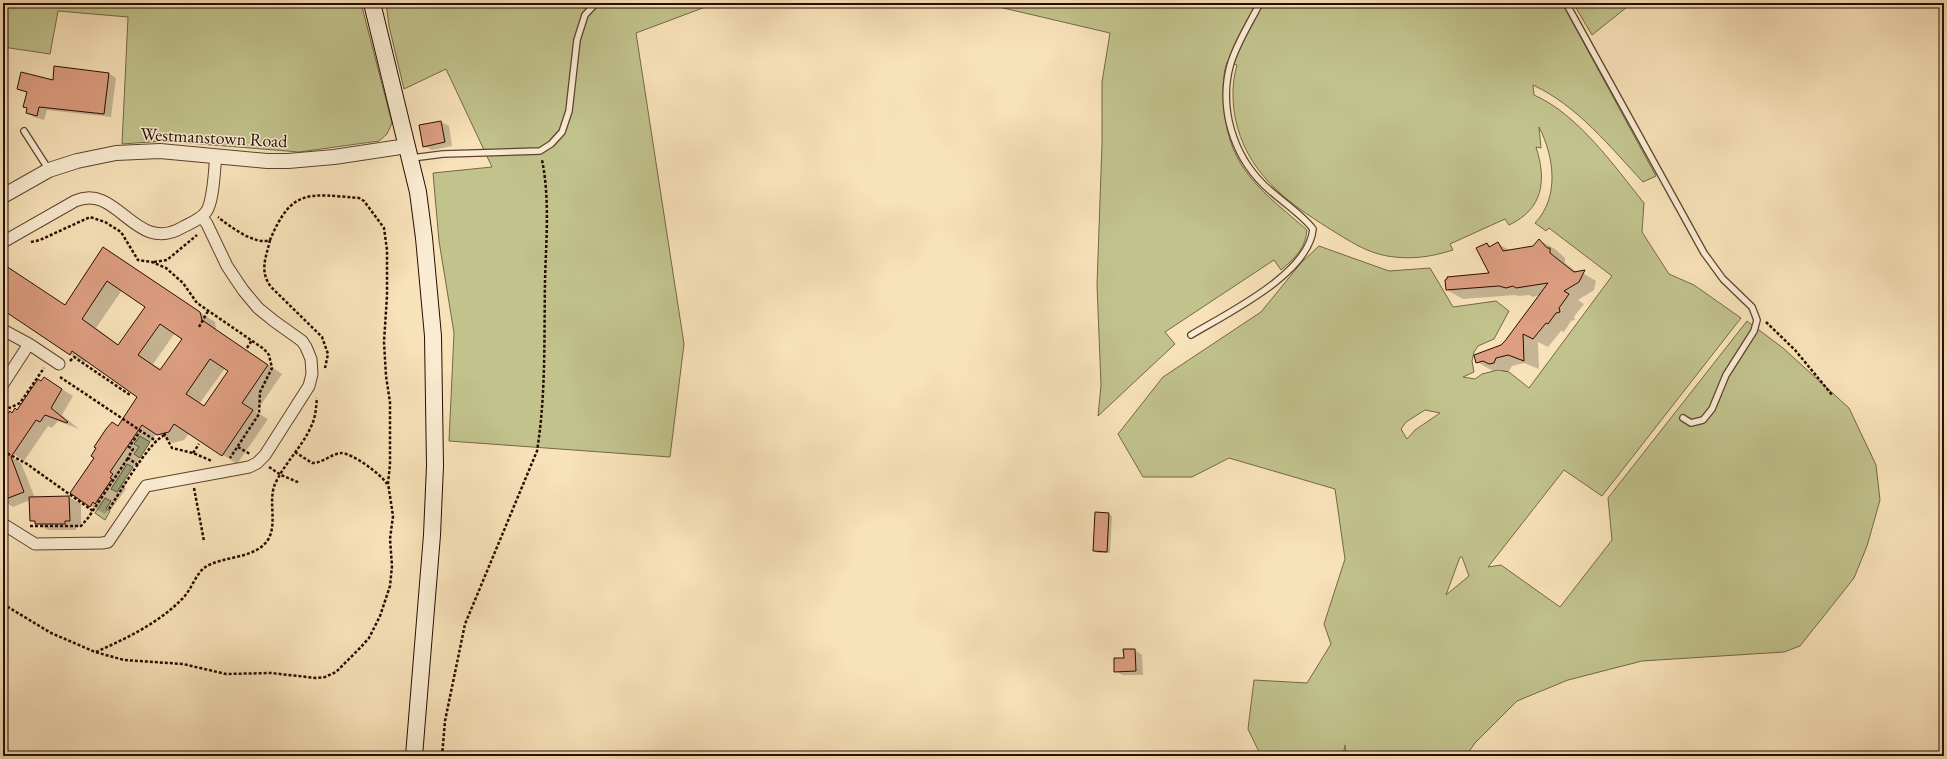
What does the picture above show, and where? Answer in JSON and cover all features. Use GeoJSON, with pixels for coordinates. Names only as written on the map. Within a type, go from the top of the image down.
{"type":"FeatureCollection","features":[{"type":"Feature","properties":{"kind":"main road"},"geometry":{"type":"LineString","coordinates":[[372,3],[418,192],[424,238],[433,336],[435,458],[432,535],[414,756]]}},
{"type":"Feature","properties":{"kind":"street","name":"Westmanstown Road"},"geometry":{"type":"LineString","coordinates":[[3,196],[49,170],[96,156],[131,152],[160,151],[267,161],[295,161],[408,152]]}},
{"type":"Feature","properties":{"kind":"street"},"geometry":{"type":"LineString","coordinates":[[3,524],[35,544],[108,542],[113,537],[146,486],[249,467],[257,463],[300,403],[309,386],[312,374],[311,359],[306,347],[296,336],[258,308],[243,290],[226,266],[208,226],[205,213],[211,196],[216,156]]}},
{"type":"Feature","properties":{"kind":"street"},"geometry":{"type":"LineString","coordinates":[[3,242],[74,201],[87,197],[96,198],[108,204],[146,231],[157,235],[175,232],[205,213]]}},
{"type":"Feature","properties":{"kind":"street"},"geometry":{"type":"LineString","coordinates":[[3,330],[29,344],[54,366]]}},
{"type":"Feature","properties":{"kind":"street"},"geometry":{"type":"LineString","coordinates":[[3,384],[29,344]]}},
{"type":"Feature","properties":{"kind":"lane"},"geometry":{"type":"LineString","coordinates":[[408,152],[443,154],[540,151],[551,144],[562,132],[569,111],[577,40],[585,15],[596,3]]}},
{"type":"Feature","properties":{"kind":"lane"},"geometry":{"type":"LineString","coordinates":[[1191,336],[1277,282],[1306,249],[1312,236],[1313,229],[1308,223],[1277,198],[1250,168],[1236,145],[1229,122],[1226,84],[1230,65],[1237,47],[1260,3]]}},
{"type":"Feature","properties":{"kind":"lane"},"geometry":{"type":"LineString","coordinates":[[1566,3],[1704,253],[1723,279],[1752,308],[1757,320],[1754,331],[1726,375],[1712,409],[1703,420],[1691,423],[1683,418]]}},
{"type":"Feature","properties":{"kind":"lane"},"geometry":{"type":"LineString","coordinates":[[24,131],[49,170]]}},
{"type":"Feature","properties":{"kind":"path"},"geometry":{"type":"LineString","coordinates":[[442,756],[445,721],[465,624],[537,451],[542,422],[546,190],[540,151]]}},
{"type":"Feature","properties":{"kind":"path"},"geometry":{"type":"LineString","coordinates":[[3,604],[62,639],[112,657],[139,662],[182,664],[226,674],[270,673],[316,678],[325,677],[336,672],[350,660],[369,638],[390,586],[392,566],[390,539],[393,505],[388,486],[390,402],[386,376],[384,342],[388,296],[387,250],[384,228],[364,201],[359,198],[318,195],[303,198],[285,210],[270,240],[264,243],[256,241],[226,224],[219,218],[205,213]]}},
{"type":"Feature","properties":{"kind":"path"},"geometry":{"type":"LineString","coordinates":[[16,234],[24,242],[40,240],[93,217],[105,222],[121,232],[138,260],[152,262],[166,268],[177,276],[197,303],[252,340],[269,355],[272,368],[260,392],[259,414],[233,454],[225,461]]}},
{"type":"Feature","properties":{"kind":"path"},"geometry":{"type":"LineString","coordinates":[[152,262],[167,260],[219,218]]}},
{"type":"Feature","properties":{"kind":"path"},"geometry":{"type":"LineString","coordinates":[[1752,308],[1795,350],[1833,396]]}},
{"type":"Feature","properties":{"kind":"path"},"geometry":{"type":"LineString","coordinates":[[199,327],[208,311]]}},
{"type":"Feature","properties":{"kind":"path"},"geometry":{"type":"LineString","coordinates":[[247,348],[252,340]]}},
{"type":"Feature","properties":{"kind":"path"},"geometry":{"type":"LineString","coordinates":[[3,417],[9,408],[20,403],[45,366],[54,366]]}},
{"type":"Feature","properties":{"kind":"path"},"geometry":{"type":"LineString","coordinates":[[60,376],[156,441]]}},
{"type":"Feature","properties":{"kind":"path"},"geometry":{"type":"LineString","coordinates":[[24,524],[34,526],[81,526],[93,511],[128,458],[133,449],[129,447],[140,430]]}},
{"type":"Feature","properties":{"kind":"path"},"geometry":{"type":"LineString","coordinates":[[109,509],[138,465],[159,437],[164,434],[172,448],[193,453],[215,462]]}},
{"type":"Feature","properties":{"kind":"path"},"geometry":{"type":"LineString","coordinates":[[193,453],[199,444]]}},
{"type":"Feature","properties":{"kind":"path"},"geometry":{"type":"LineString","coordinates":[[3,451],[27,464],[93,511]]}},
{"type":"Feature","properties":{"kind":"path"},"geometry":{"type":"LineString","coordinates":[[295,452],[312,463],[322,461],[340,453],[345,454],[376,471],[388,486]]}},
{"type":"Feature","properties":{"kind":"path"},"geometry":{"type":"LineString","coordinates":[[128,458],[138,465]]}},
{"type":"Feature","properties":{"kind":"path"},"geometry":{"type":"LineString","coordinates":[[192,478],[204,541]]}},
{"type":"Feature","properties":{"kind":"green space"},"geometry":{"type":"Polygon","coordinates":[[[3,3],[361,3],[392,123],[387,134],[379,141],[299,152],[164,141],[122,144],[128,17],[58,11],[50,54],[3,47],[3,3]]]}},
{"type":"Feature","properties":{"kind":"green space"},"geometry":{"type":"Polygon","coordinates":[[[386,3],[716,3],[636,33],[684,344],[670,457],[449,441],[454,333],[439,241],[433,173],[492,167],[446,69],[404,89],[389,26],[386,3]]]}},
{"type":"Feature","properties":{"kind":"green space"},"geometry":{"type":"Polygon","coordinates":[[[982,3],[1562,3],[1656,176],[1643,182],[1606,141],[1565,104],[1533,85],[1534,95],[1566,115],[1580,128],[1608,158],[1644,203],[1642,232],[1669,274],[1694,285],[1741,318],[1602,496],[1564,470],[1488,567],[1501,565],[1560,607],[1612,540],[1608,498],[1747,321],[1783,348],[1849,408],[1876,465],[1880,500],[1867,546],[1854,578],[1800,646],[1784,652],[1642,661],[1568,680],[1517,701],[1475,743],[1466,756],[1346,756],[1345,745],[1343,756],[1261,756],[1248,729],[1254,680],[1307,683],[1331,644],[1324,624],[1345,559],[1335,489],[1229,458],[1192,477],[1143,477],[1118,434],[1163,377],[1261,312],[1301,263],[1319,246],[1389,271],[1430,268],[1453,307],[1496,301],[1509,311],[1494,339],[1478,346],[1474,352],[1472,361],[1474,372],[1463,377],[1475,379],[1482,374],[1498,370],[1509,372],[1529,388],[1612,276],[1549,228],[1546,231],[1535,223],[1543,213],[1548,201],[1552,176],[1548,151],[1539,127],[1541,148],[1536,147],[1541,171],[1539,193],[1529,211],[1520,218],[1509,225],[1505,219],[1450,244],[1453,250],[1437,254],[1404,258],[1387,256],[1364,249],[1313,218],[1283,196],[1258,169],[1248,154],[1240,136],[1235,117],[1233,91],[1237,65],[1227,62],[1223,90],[1224,108],[1227,130],[1233,148],[1241,164],[1251,178],[1277,204],[1307,230],[1304,243],[1295,257],[1281,270],[1274,260],[1165,332],[1175,344],[1098,416],[1101,385],[1097,285],[1102,144],[1102,82],[1110,33],[982,3]],[[1425,410],[1406,422],[1401,429],[1407,439],[1415,430],[1440,413],[1425,410]],[[1460,557],[1446,595],[1469,576],[1462,557],[1460,557]]]}},
{"type":"Feature","properties":{"kind":"green space"},"geometry":{"type":"Polygon","coordinates":[[[1573,3],[1632,3],[1592,35],[1573,3]]]}},
{"type":"Feature","properties":{"kind":"green space"},"geometry":{"type":"Polygon","coordinates":[[[140,436],[150,442],[140,458],[134,454],[139,447],[134,444],[140,436]]]}},
{"type":"Feature","properties":{"kind":"green space"},"geometry":{"type":"Polygon","coordinates":[[[127,464],[133,467],[117,492],[111,489],[127,464]]]}},
{"type":"Feature","properties":{"kind":"green space"},"geometry":{"type":"Polygon","coordinates":[[[105,498],[111,501],[106,509],[110,511],[105,520],[95,513],[105,498]]]}},
{"type":"Feature","properties":{"kind":"building"},"geometry":{"type":"Polygon","coordinates":[[[54,66],[109,73],[104,114],[39,107],[37,116],[26,113],[27,108],[23,107],[27,92],[17,89],[21,72],[53,80],[54,66]]]}},
{"type":"Feature","properties":{"kind":"building"},"geometry":{"type":"Polygon","coordinates":[[[441,121],[445,142],[423,147],[419,125],[441,121]]]}},
{"type":"Feature","properties":{"kind":"building"},"geometry":{"type":"Polygon","coordinates":[[[1539,239],[1547,248],[1550,248],[1550,253],[1574,272],[1585,270],[1579,282],[1564,291],[1569,294],[1559,308],[1560,312],[1556,313],[1548,324],[1546,323],[1533,339],[1523,334],[1524,361],[1508,355],[1496,358],[1494,363],[1489,364],[1483,361],[1476,363],[1474,355],[1501,345],[1505,341],[1548,283],[1516,288],[1513,286],[1506,288],[1499,286],[1446,290],[1445,280],[1447,277],[1489,273],[1476,248],[1487,243],[1489,247],[1498,242],[1503,251],[1533,246],[1539,239]]]}},
{"type":"Feature","properties":{"kind":"building"},"geometry":{"type":"Polygon","coordinates":[[[103,247],[200,312],[202,320],[268,365],[242,403],[253,410],[222,456],[174,424],[169,432],[157,435],[142,425],[110,472],[113,474],[110,478],[112,479],[95,504],[93,502],[90,507],[70,493],[94,458],[91,456],[96,448],[94,447],[106,429],[112,422],[118,426],[137,397],[72,351],[70,355],[3,310],[3,264],[65,305],[103,247]],[[107,281],[82,319],[118,345],[145,307],[107,281]],[[160,324],[138,355],[160,370],[182,339],[160,324]],[[210,359],[186,394],[204,406],[228,371],[210,359]]]}},
{"type":"Feature","properties":{"kind":"building"},"geometry":{"type":"Polygon","coordinates":[[[44,377],[62,389],[51,408],[68,422],[67,423],[45,415],[40,422],[36,420],[11,457],[24,492],[3,500],[3,420],[10,411],[12,413],[15,408],[17,410],[38,379],[41,381],[44,377]]]}},
{"type":"Feature","properties":{"kind":"building"},"geometry":{"type":"Polygon","coordinates":[[[69,496],[70,521],[65,521],[65,524],[35,524],[35,521],[30,521],[29,497],[69,496]]]}},
{"type":"Feature","properties":{"kind":"building"},"geometry":{"type":"Polygon","coordinates":[[[1095,512],[1109,513],[1107,552],[1093,551],[1095,512]]]}},
{"type":"Feature","properties":{"kind":"building"},"geometry":{"type":"Polygon","coordinates":[[[1123,649],[1135,649],[1136,671],[1114,672],[1114,658],[1124,658],[1123,649]]]}}]}
